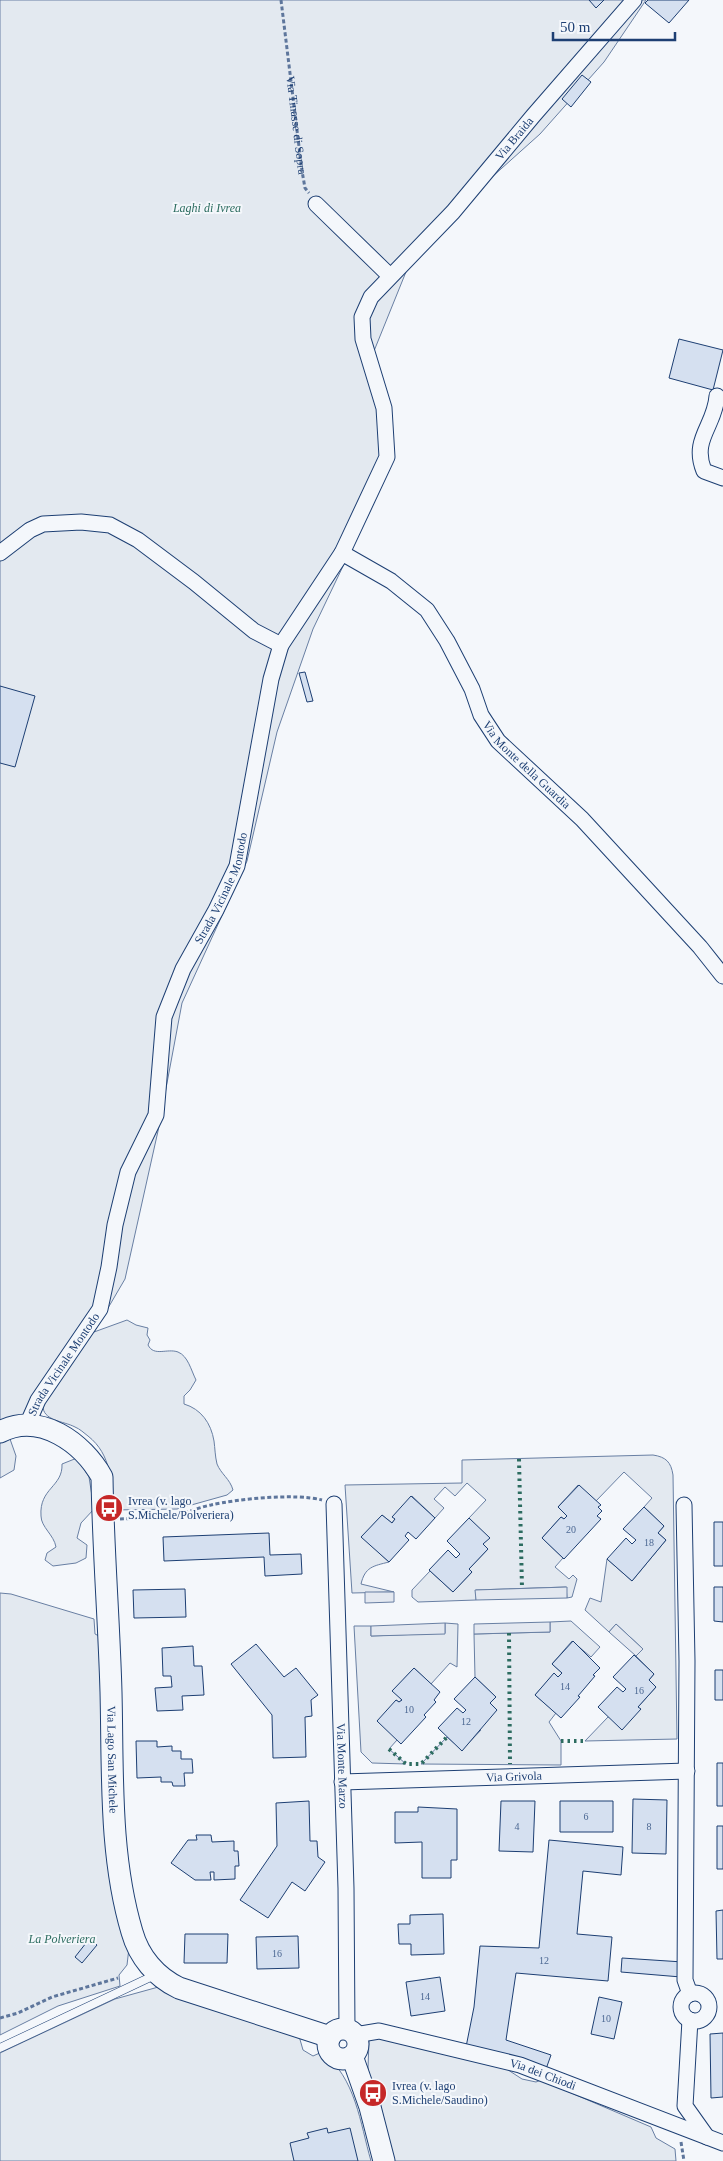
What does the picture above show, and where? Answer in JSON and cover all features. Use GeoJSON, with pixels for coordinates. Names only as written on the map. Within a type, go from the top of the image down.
{"type":"FeatureCollection","features":[{"type":"Feature","properties":{"kind":"main road","name":"Via Lago San Michele"},"geometry":{"type":"LineString","coordinates":[[0,1432],[27,1425],[46,1428],[63,1435],[94,1462],[102,1477],[115,1831],[132,1933],[144,1958],[167,1983],[179,1988],[344,2034]]}},
{"type":"Feature","properties":{"kind":"main road"},"geometry":{"type":"LineString","coordinates":[[344,2034],[328,2047],[333,2056],[342,2059],[352,2056],[370,2106],[384,2161]]}},
{"type":"Feature","properties":{"kind":"street","name":"Via Braida"},"geometry":{"type":"LineString","coordinates":[[342,553],[387,457],[384,408],[363,339],[362,317],[371,296],[453,212],[634,0]]}},
{"type":"Feature","properties":{"kind":"street"},"geometry":{"type":"LineString","coordinates":[[316,204],[390,276]]}},
{"type":"Feature","properties":{"kind":"street"},"geometry":{"type":"LineString","coordinates":[[717,396],[716,410],[703,434],[698,459],[704,471],[723,478]]}},
{"type":"Feature","properties":{"kind":"street"},"geometry":{"type":"LineString","coordinates":[[0,553],[30,530],[43,524],[82,522],[110,525],[138,540],[194,582],[254,631],[281,646]]}},
{"type":"Feature","properties":{"kind":"street","name":"Strada Vicinale Montodo"},"geometry":{"type":"LineString","coordinates":[[27,1425],[38,1400],[100,1309],[115,1225],[128,1172],[156,1114],[164,1017],[183,969],[216,910],[237,866],[272,679],[281,646],[342,553]]}},
{"type":"Feature","properties":{"kind":"street","name":"Via Monte della Guardia"},"geometry":{"type":"LineString","coordinates":[[342,553],[391,581],[427,610],[447,641],[472,689],[481,715],[498,740],[582,819],[700,947],[723,976]]}},
{"type":"Feature","properties":{"kind":"street","name":"Via Monte Marzo"},"geometry":{"type":"LineString","coordinates":[[334,1504],[342,1782],[344,2034]]}},
{"type":"Feature","properties":{"kind":"street"},"geometry":{"type":"LineString","coordinates":[[684,1505],[687,1770],[685,1980],[690,1994]]}},
{"type":"Feature","properties":{"kind":"street","name":"Via Grivola"},"geometry":{"type":"LineString","coordinates":[[342,1782],[687,1770]]}},
{"type":"Feature","properties":{"kind":"street"},"geometry":{"type":"LineString","coordinates":[[695,1993],[704,1998],[708,2007],[704,2017],[700,2020],[690,2020],[681,2011],[681,2004],[684,1998],[695,1993]]}},
{"type":"Feature","properties":{"kind":"street"},"geometry":{"type":"LineString","coordinates":[[690,2020],[685,2106],[707,2138]]}},
{"type":"Feature","properties":{"kind":"street","name":"Via dei Chiodi"},"geometry":{"type":"LineString","coordinates":[[344,2034],[379,2031],[520,2065],[723,2143]]}},
{"type":"Feature","properties":{"kind":"lane"},"geometry":{"type":"LineString","coordinates":[[0,2048],[157,1974]]}},
{"type":"Feature","properties":{"kind":"path","name":"Via Tinasse di Sopra"},"geometry":{"type":"LineString","coordinates":[[281,0],[305,188],[316,204]]}},
{"type":"Feature","properties":{"kind":"path"},"geometry":{"type":"LineString","coordinates":[[103,1520],[177,1515],[210,1505],[234,1501],[312,1498],[334,1504]]}},
{"type":"Feature","properties":{"kind":"path"},"geometry":{"type":"LineString","coordinates":[[0,2018],[18,2014],[52,1996],[119,1978]]}},
{"type":"Feature","properties":{"kind":"green space","name":"Laghi di Ivrea"},"geometry":{"type":"Polygon","coordinates":[[[0,0],[646,0],[604,62],[540,134],[473,194],[412,257],[374,351],[389,453],[366,518],[313,629],[277,732],[247,861],[182,1003],[158,1131],[125,1279],[94,1332],[127,1320],[148,1328],[147,1335],[150,1340],[148,1345],[151,1349],[154,1351],[178,1352],[189,1364],[196,1380],[184,1396],[184,1404],[195,1409],[208,1423],[213,1434],[217,1464],[233,1490],[227,1495],[177,1509],[113,1510],[109,1470],[106,1460],[96,1443],[79,1429],[54,1420],[46,1414],[43,1405],[0,1437],[0,0]]]}},
{"type":"Feature","properties":{"kind":"green space"},"geometry":{"type":"Polygon","coordinates":[[[10,1439],[16,1456],[14,1470],[0,1478],[0,1443],[10,1439]]]}},
{"type":"Feature","properties":{"kind":"green space"},"geometry":{"type":"Polygon","coordinates":[[[653,1455],[667,1461],[673,1475],[677,1739],[585,1741],[608,1717],[640,1709],[638,1707],[656,1687],[649,1680],[654,1674],[636,1656],[642,1648],[616,1624],[609,1632],[585,1610],[590,1598],[601,1602],[607,1559],[632,1581],[666,1540],[658,1533],[664,1526],[644,1507],[652,1498],[624,1472],[596,1501],[578,1485],[558,1507],[567,1516],[564,1519],[561,1517],[542,1538],[563,1558],[555,1567],[569,1579],[573,1575],[577,1579],[572,1597],[567,1598],[566,1587],[476,1590],[476,1600],[418,1602],[412,1597],[412,1590],[430,1571],[453,1592],[472,1572],[469,1569],[488,1549],[483,1544],[489,1538],[469,1518],[486,1500],[467,1483],[455,1496],[445,1487],[434,1499],[444,1508],[435,1518],[412,1496],[393,1517],[395,1519],[392,1523],[382,1515],[362,1537],[389,1562],[370,1568],[361,1584],[394,1592],[352,1593],[345,1485],[462,1483],[462,1460],[653,1455]]]}},
{"type":"Feature","properties":{"kind":"green space"},"geometry":{"type":"Polygon","coordinates":[[[77,1458],[89,1477],[94,1509],[81,1523],[77,1538],[87,1545],[86,1558],[76,1563],[53,1566],[45,1560],[47,1553],[56,1547],[42,1520],[41,1507],[47,1493],[59,1478],[62,1464],[77,1458]]]}},
{"type":"Feature","properties":{"kind":"green space","name":"La Polveriera"},"geometry":{"type":"Polygon","coordinates":[[[0,1593],[11,1594],[94,1619],[95,1634],[105,1639],[129,1948],[127,1965],[119,1975],[120,1986],[58,2006],[0,2035],[0,1593]]]}},
{"type":"Feature","properties":{"kind":"green space"},"geometry":{"type":"Polygon","coordinates":[[[571,1621],[600,1647],[591,1657],[572,1641],[552,1664],[562,1673],[558,1677],[554,1674],[535,1695],[556,1713],[549,1722],[561,1741],[561,1765],[421,1764],[447,1737],[462,1750],[481,1730],[479,1728],[490,1703],[496,1697],[475,1677],[474,1634],[550,1632],[550,1622],[571,1621]]]}},
{"type":"Feature","properties":{"kind":"green space"},"geometry":{"type":"Polygon","coordinates":[[[445,1623],[458,1624],[457,1667],[450,1663],[431,1684],[414,1668],[393,1691],[402,1700],[399,1702],[396,1700],[397,1740],[389,1749],[406,1764],[372,1763],[361,1752],[354,1626],[371,1626],[371,1636],[445,1633],[445,1623]]]}},
{"type":"Feature","properties":{"kind":"green space"},"geometry":{"type":"Polygon","coordinates":[[[162,1986],[299,2036],[303,2050],[313,2056],[322,2052],[333,2063],[350,2088],[360,2117],[371,2161],[0,2161],[0,2053],[115,1999],[162,1986]]]}},
{"type":"Feature","properties":{"kind":"green space"},"geometry":{"type":"Polygon","coordinates":[[[376,2036],[502,2066],[522,2079],[536,2082],[541,2080],[651,2127],[656,2138],[675,2149],[676,2161],[394,2161],[378,2095],[373,2095],[368,2068],[369,2040],[376,2036]]]}},
{"type":"Feature","properties":{"kind":"shaded area"},"geometry":{"type":"Polygon","coordinates":[[[567,1587],[567,1598],[476,1600],[475,1590],[567,1587]]]}},
{"type":"Feature","properties":{"kind":"shaded area"},"geometry":{"type":"Polygon","coordinates":[[[365,1592],[394,1592],[394,1602],[365,1603],[365,1592]]]}},
{"type":"Feature","properties":{"kind":"shaded area"},"geometry":{"type":"Polygon","coordinates":[[[550,1622],[550,1632],[474,1634],[474,1624],[550,1622]]]}},
{"type":"Feature","properties":{"kind":"shaded area"},"geometry":{"type":"Polygon","coordinates":[[[445,1623],[445,1634],[371,1636],[371,1626],[445,1623]]]}},
{"type":"Feature","properties":{"kind":"shaded area"},"geometry":{"type":"Polygon","coordinates":[[[616,1624],[643,1649],[636,1656],[609,1632],[616,1624]]]}},
{"type":"Feature","properties":{"kind":"building"},"geometry":{"type":"Polygon","coordinates":[[[589,0],[604,0],[596,8],[589,0]]]}},
{"type":"Feature","properties":{"kind":"building"},"geometry":{"type":"Polygon","coordinates":[[[648,0],[689,0],[669,23],[645,3],[648,0]]]}},
{"type":"Feature","properties":{"kind":"building"},"geometry":{"type":"Polygon","coordinates":[[[582,75],[591,82],[571,107],[562,99],[582,75]]]}},
{"type":"Feature","properties":{"kind":"building"},"geometry":{"type":"Polygon","coordinates":[[[679,339],[723,350],[713,390],[669,378],[679,339]]]}},
{"type":"Feature","properties":{"kind":"building"},"geometry":{"type":"Polygon","coordinates":[[[305,672],[313,701],[307,702],[299,673],[305,672]]]}},
{"type":"Feature","properties":{"kind":"building"},"geometry":{"type":"Polygon","coordinates":[[[0,686],[35,696],[15,767],[0,763],[0,686]]]}},
{"type":"Feature","properties":{"kind":"building"},"geometry":{"type":"Polygon","coordinates":[[[579,1485],[601,1505],[598,1507],[602,1511],[597,1516],[601,1519],[564,1559],[542,1538],[561,1517],[564,1519],[567,1516],[558,1507],[579,1485]]]}},
{"type":"Feature","properties":{"kind":"building"},"geometry":{"type":"Polygon","coordinates":[[[411,1496],[435,1518],[416,1539],[408,1532],[405,1536],[409,1540],[389,1562],[361,1537],[382,1515],[392,1523],[395,1519],[392,1517],[411,1496]]]}},
{"type":"Feature","properties":{"kind":"building"},"geometry":{"type":"Polygon","coordinates":[[[644,1507],[664,1526],[658,1533],[666,1540],[632,1581],[607,1559],[626,1538],[632,1544],[636,1540],[623,1529],[644,1507]]]}},
{"type":"Feature","properties":{"kind":"building"},"geometry":{"type":"Polygon","coordinates":[[[469,1518],[490,1538],[483,1544],[488,1549],[469,1569],[472,1572],[453,1592],[429,1570],[448,1550],[456,1558],[460,1554],[447,1541],[469,1518]]]}},
{"type":"Feature","properties":{"kind":"building"},"geometry":{"type":"Polygon","coordinates":[[[714,1522],[723,1522],[723,1566],[714,1566],[714,1522]]]}},
{"type":"Feature","properties":{"kind":"building"},"geometry":{"type":"Polygon","coordinates":[[[269,1533],[270,1555],[301,1554],[302,1574],[265,1576],[264,1557],[164,1561],[163,1537],[269,1533]]]}},
{"type":"Feature","properties":{"kind":"building"},"geometry":{"type":"Polygon","coordinates":[[[714,1587],[723,1587],[723,1622],[714,1621],[714,1587]]]}},
{"type":"Feature","properties":{"kind":"building"},"geometry":{"type":"Polygon","coordinates":[[[185,1589],[186,1617],[134,1618],[133,1590],[185,1589]]]}},
{"type":"Feature","properties":{"kind":"building"},"geometry":{"type":"Polygon","coordinates":[[[573,1641],[600,1668],[578,1696],[580,1697],[561,1718],[535,1695],[554,1673],[558,1677],[562,1673],[552,1664],[573,1641]]]}},
{"type":"Feature","properties":{"kind":"building"},"geometry":{"type":"Polygon","coordinates":[[[256,1644],[284,1677],[296,1668],[318,1695],[311,1700],[312,1716],[305,1717],[306,1757],[273,1758],[272,1715],[231,1664],[256,1644]]]}},
{"type":"Feature","properties":{"kind":"building"},"geometry":{"type":"Polygon","coordinates":[[[193,1646],[194,1666],[202,1666],[204,1695],[182,1696],[183,1710],[157,1711],[155,1688],[172,1687],[171,1676],[163,1676],[162,1648],[193,1646]]]}},
{"type":"Feature","properties":{"kind":"building"},"geometry":{"type":"Polygon","coordinates":[[[634,1655],[654,1674],[649,1680],[656,1687],[638,1707],[641,1709],[622,1730],[598,1707],[617,1687],[623,1692],[626,1689],[613,1677],[634,1655]]]}},
{"type":"Feature","properties":{"kind":"building"},"geometry":{"type":"Polygon","coordinates":[[[414,1668],[440,1692],[434,1700],[436,1702],[424,1715],[426,1717],[401,1744],[377,1721],[396,1700],[399,1702],[402,1700],[392,1691],[414,1668]]]}},
{"type":"Feature","properties":{"kind":"building"},"geometry":{"type":"Polygon","coordinates":[[[715,1670],[723,1670],[723,1700],[715,1700],[715,1670]]]}},
{"type":"Feature","properties":{"kind":"building"},"geometry":{"type":"Polygon","coordinates":[[[475,1677],[496,1697],[490,1703],[497,1710],[462,1751],[438,1728],[457,1708],[463,1713],[466,1710],[454,1699],[475,1677]]]}},
{"type":"Feature","properties":{"kind":"building"},"geometry":{"type":"Polygon","coordinates":[[[136,1741],[157,1741],[157,1747],[172,1746],[172,1751],[181,1751],[181,1759],[192,1759],[193,1773],[184,1773],[185,1786],[173,1786],[172,1782],[161,1782],[161,1777],[137,1778],[136,1741]]]}},
{"type":"Feature","properties":{"kind":"building"},"geometry":{"type":"Polygon","coordinates":[[[717,1763],[723,1763],[723,1806],[717,1806],[717,1763]]]}},
{"type":"Feature","properties":{"kind":"building"},"geometry":{"type":"Polygon","coordinates":[[[633,1799],[667,1800],[666,1854],[632,1853],[633,1799]]]}},
{"type":"Feature","properties":{"kind":"building"},"geometry":{"type":"Polygon","coordinates":[[[309,1801],[310,1841],[317,1841],[318,1857],[325,1862],[305,1891],[292,1882],[268,1918],[240,1900],[277,1846],[276,1803],[309,1801]]]}},
{"type":"Feature","properties":{"kind":"building"},"geometry":{"type":"Polygon","coordinates":[[[501,1801],[535,1801],[533,1852],[499,1851],[501,1801]]]}},
{"type":"Feature","properties":{"kind":"building"},"geometry":{"type":"Polygon","coordinates":[[[560,1801],[613,1801],[613,1832],[560,1832],[560,1801]]]}},
{"type":"Feature","properties":{"kind":"building"},"geometry":{"type":"Polygon","coordinates":[[[418,1807],[457,1809],[457,1860],[451,1860],[451,1878],[422,1878],[422,1842],[395,1843],[395,1812],[418,1812],[418,1807]]]}},
{"type":"Feature","properties":{"kind":"building"},"geometry":{"type":"Polygon","coordinates":[[[717,1826],[723,1826],[723,1869],[717,1869],[717,1826]]]}},
{"type":"Feature","properties":{"kind":"building"},"geometry":{"type":"Polygon","coordinates":[[[196,1835],[211,1835],[212,1842],[234,1841],[234,1851],[238,1851],[239,1866],[235,1866],[235,1879],[214,1880],[214,1872],[210,1872],[211,1880],[195,1880],[171,1863],[188,1840],[197,1840],[196,1835]]]}},
{"type":"Feature","properties":{"kind":"building"},"geometry":{"type":"Polygon","coordinates":[[[549,1840],[623,1847],[621,1875],[583,1871],[577,1934],[612,1937],[608,1981],[516,1973],[506,2040],[551,2055],[546,2069],[466,2047],[474,2007],[480,1946],[539,1948],[549,1840]]]}},
{"type":"Feature","properties":{"kind":"building"},"geometry":{"type":"Polygon","coordinates":[[[723,1910],[723,1959],[717,1959],[716,1911],[723,1910]]]}},
{"type":"Feature","properties":{"kind":"building"},"geometry":{"type":"Polygon","coordinates":[[[443,1914],[444,1954],[411,1955],[411,1944],[399,1944],[398,1924],[410,1924],[410,1915],[443,1914]]]}},
{"type":"Feature","properties":{"kind":"building"},"geometry":{"type":"Polygon","coordinates":[[[185,1934],[228,1934],[227,1963],[184,1963],[185,1934]]]}},
{"type":"Feature","properties":{"kind":"building"},"geometry":{"type":"Polygon","coordinates":[[[298,1936],[299,1968],[257,1969],[256,1937],[298,1936]]]}},
{"type":"Feature","properties":{"kind":"building"},"geometry":{"type":"Polygon","coordinates":[[[90,1938],[97,1945],[82,1963],[75,1957],[90,1938]]]}},
{"type":"Feature","properties":{"kind":"building"},"geometry":{"type":"Polygon","coordinates":[[[622,1958],[683,1962],[681,1977],[621,1972],[622,1958]]]}},
{"type":"Feature","properties":{"kind":"building"},"geometry":{"type":"Polygon","coordinates":[[[440,1977],[445,2011],[411,2016],[406,1982],[440,1977]]]}},
{"type":"Feature","properties":{"kind":"building"},"geometry":{"type":"Polygon","coordinates":[[[599,1997],[622,2002],[614,2039],[591,2034],[599,1997]]]}},
{"type":"Feature","properties":{"kind":"building"},"geometry":{"type":"Polygon","coordinates":[[[723,2033],[723,2097],[711,2098],[710,2034],[723,2033]]]}},
{"type":"Feature","properties":{"kind":"building"},"geometry":{"type":"Polygon","coordinates":[[[327,2128],[328,2133],[350,2128],[358,2161],[294,2161],[290,2143],[309,2138],[307,2133],[327,2128]]]}},
{"type":"Feature","properties":{"kind":"hedge"},"geometry":{"type":"LineString","coordinates":[[519,1459],[522,1588]]}},
{"type":"Feature","properties":{"kind":"hedge"},"geometry":{"type":"LineString","coordinates":[[509,1633],[510,1764]]}},
{"type":"Feature","properties":{"kind":"hedge"},"geometry":{"type":"LineString","coordinates":[[389,1749],[406,1764],[421,1764],[447,1737]]}},
{"type":"Feature","properties":{"kind":"hedge"},"geometry":{"type":"LineString","coordinates":[[561,1741],[585,1741]]}},
{"type":"Feature","properties":{"kind":"place","name":"Ivrea (v. lago S.Michele/Polveriera)"},"geometry":{"type":"Point","coordinates":[109,1508]}},
{"type":"Feature","properties":{"kind":"place","name":"Ivrea (v. lago S.Michele/Saudino)"},"geometry":{"type":"Point","coordinates":[373,2093]}}]}
